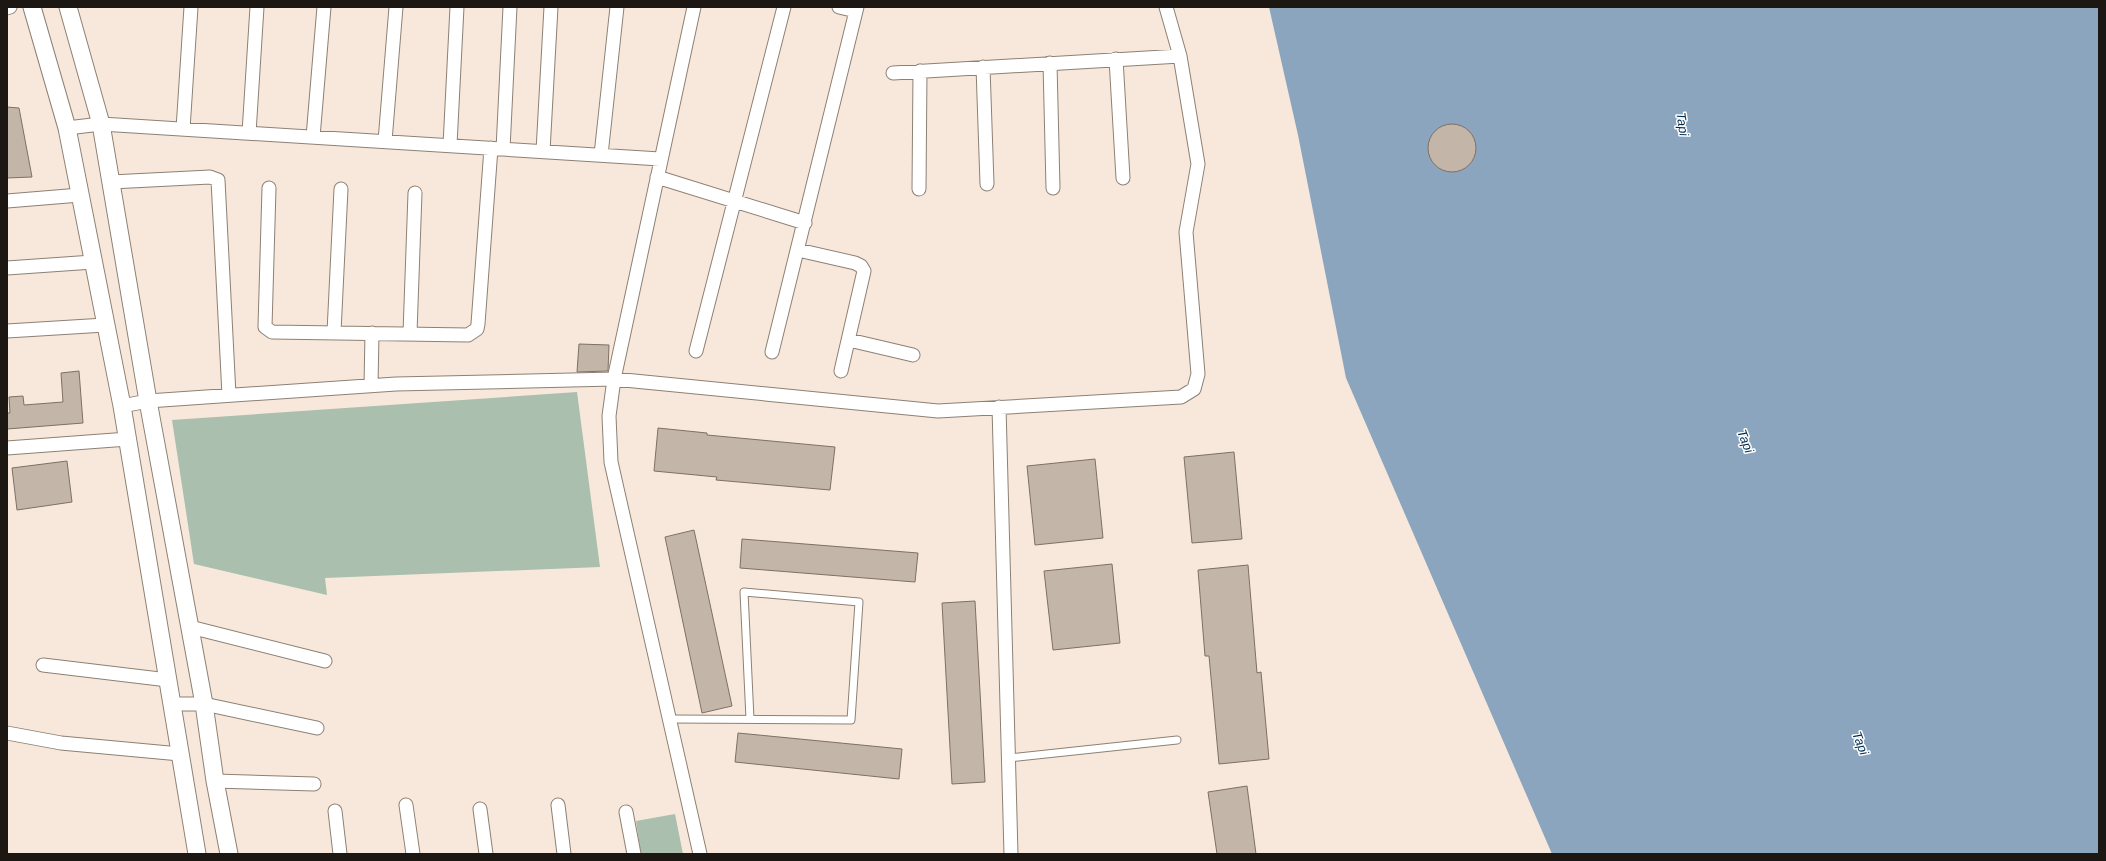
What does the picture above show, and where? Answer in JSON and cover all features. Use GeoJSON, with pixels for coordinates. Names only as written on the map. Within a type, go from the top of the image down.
{"type":"FeatureCollection","features":[{"type":"Feature","properties":{"kind":"street"},"geometry":{"type":"LineString","coordinates":[[32,7],[67,128],[122,406],[197,854]]}},
{"type":"Feature","properties":{"kind":"street"},"geometry":{"type":"LineString","coordinates":[[68,7],[101,124],[148,401],[204,704],[215,781],[228,854]]}},
{"type":"Feature","properties":{"kind":"street"},"geometry":{"type":"LineString","coordinates":[[183,129],[191,7]]}},
{"type":"Feature","properties":{"kind":"street"},"geometry":{"type":"LineString","coordinates":[[249,133],[258,7]]}},
{"type":"Feature","properties":{"kind":"street"},"geometry":{"type":"LineString","coordinates":[[314,137],[324,7]]}},
{"type":"Feature","properties":{"kind":"street"},"geometry":{"type":"LineString","coordinates":[[385,141],[396,7]]}},
{"type":"Feature","properties":{"kind":"street"},"geometry":{"type":"LineString","coordinates":[[450,145],[457,7]]}},
{"type":"Feature","properties":{"kind":"street"},"geometry":{"type":"LineString","coordinates":[[269,188],[265,327],[272,332],[468,335],[477,329],[497,148],[510,7]]}},
{"type":"Feature","properties":{"kind":"street"},"geometry":{"type":"LineString","coordinates":[[543,151],[551,7]]}},
{"type":"Feature","properties":{"kind":"street"},"geometry":{"type":"LineString","coordinates":[[601,155],[617,7]]}},
{"type":"Feature","properties":{"kind":"street"},"geometry":{"type":"LineString","coordinates":[[694,7],[656,177],[614,379],[609,416],[611,462],[700,854]]}},
{"type":"Feature","properties":{"kind":"street"},"geometry":{"type":"LineString","coordinates":[[696,351],[784,7]]}},
{"type":"Feature","properties":{"kind":"street"},"geometry":{"type":"LineString","coordinates":[[772,352],[857,9],[838,7]]}},
{"type":"Feature","properties":{"kind":"street"},"geometry":{"type":"LineString","coordinates":[[122,406],[148,401],[371,386],[614,379],[938,411],[1181,397],[1194,389],[1198,374],[1186,232],[1198,164],[1180,56],[1166,7]]}},
{"type":"Feature","properties":{"kind":"street"},"geometry":{"type":"LineString","coordinates":[[893,73],[1180,56]]}},
{"type":"Feature","properties":{"kind":"street"},"geometry":{"type":"LineString","coordinates":[[1116,59],[1123,178]]}},
{"type":"Feature","properties":{"kind":"street"},"geometry":{"type":"LineString","coordinates":[[1050,63],[1053,188]]}},
{"type":"Feature","properties":{"kind":"street"},"geometry":{"type":"LineString","coordinates":[[983,67],[987,184]]}},
{"type":"Feature","properties":{"kind":"street"},"geometry":{"type":"LineString","coordinates":[[919,189],[920,71]]}},
{"type":"Feature","properties":{"kind":"street"},"geometry":{"type":"LineString","coordinates":[[67,128],[101,124],[660,159]]}},
{"type":"Feature","properties":{"kind":"street"},"geometry":{"type":"LineString","coordinates":[[110,182],[210,177],[218,180],[229,395]]}},
{"type":"Feature","properties":{"kind":"street"},"geometry":{"type":"LineString","coordinates":[[656,177],[805,223]]}},
{"type":"Feature","properties":{"kind":"street"},"geometry":{"type":"LineString","coordinates":[[334,332],[341,189]]}},
{"type":"Feature","properties":{"kind":"street"},"geometry":{"type":"LineString","coordinates":[[410,333],[414,193]]}},
{"type":"Feature","properties":{"kind":"street"},"geometry":{"type":"LineString","coordinates":[[7,201],[80,195]]}},
{"type":"Feature","properties":{"kind":"street"},"geometry":{"type":"LineString","coordinates":[[798,250],[855,263],[861,266],[864,271],[841,371]]}},
{"type":"Feature","properties":{"kind":"street"},"geometry":{"type":"LineString","coordinates":[[7,268],[93,262]]}},
{"type":"Feature","properties":{"kind":"street"},"geometry":{"type":"LineString","coordinates":[[7,331],[105,324]]}},
{"type":"Feature","properties":{"kind":"street"},"geometry":{"type":"LineString","coordinates":[[371,386],[372,333]]}},
{"type":"Feature","properties":{"kind":"street"},"geometry":{"type":"LineString","coordinates":[[849,340],[913,355]]}},
{"type":"Feature","properties":{"kind":"street"},"geometry":{"type":"LineString","coordinates":[[999,408],[1011,854]]}},
{"type":"Feature","properties":{"kind":"street"},"geometry":{"type":"LineString","coordinates":[[7,448],[128,439]]}},
{"type":"Feature","properties":{"kind":"street"},"geometry":{"type":"LineString","coordinates":[[190,627],[325,661]]}},
{"type":"Feature","properties":{"kind":"street"},"geometry":{"type":"LineString","coordinates":[[43,665],[168,680]]}},
{"type":"Feature","properties":{"kind":"street"},"geometry":{"type":"LineString","coordinates":[[172,704],[204,704],[317,728]]}},
{"type":"Feature","properties":{"kind":"street"},"geometry":{"type":"LineString","coordinates":[[7,734],[61,743],[180,754]]}},
{"type":"Feature","properties":{"kind":"street"},"geometry":{"type":"LineString","coordinates":[[215,781],[314,784]]}},
{"type":"Feature","properties":{"kind":"street"},"geometry":{"type":"LineString","coordinates":[[406,805],[413,854]]}},
{"type":"Feature","properties":{"kind":"street"},"geometry":{"type":"LineString","coordinates":[[558,805],[564,854]]}},
{"type":"Feature","properties":{"kind":"street"},"geometry":{"type":"LineString","coordinates":[[480,809],[486,854]]}},
{"type":"Feature","properties":{"kind":"street"},"geometry":{"type":"LineString","coordinates":[[335,811],[340,854]]}},
{"type":"Feature","properties":{"kind":"street"},"geometry":{"type":"LineString","coordinates":[[626,812],[634,854]]}},
{"type":"Feature","properties":{"kind":"lane"},"geometry":{"type":"LineString","coordinates":[[670,719],[851,720],[859,602],[744,592],[750,719]]}},
{"type":"Feature","properties":{"kind":"lane"},"geometry":{"type":"LineString","coordinates":[[1008,758],[1177,740]]}},
{"type":"Feature","properties":{"kind":"green space"},"geometry":{"type":"Polygon","coordinates":[[[577,392],[600,567],[325,578],[327,595],[194,564],[172,420],[577,392]]]}},
{"type":"Feature","properties":{"kind":"green space"},"geometry":{"type":"Polygon","coordinates":[[[675,814],[683,854],[641,854],[636,821],[675,814]]]}},
{"type":"Feature","properties":{"kind":"water","name":"Tapi"},"geometry":{"type":"Polygon","coordinates":[[[1269,7],[2099,7],[2099,854],[1552,854],[1346,378],[1298,135],[1269,7]]]}},
{"type":"Feature","properties":{"kind":"building"},"geometry":{"type":"Polygon","coordinates":[[[7,107],[19,108],[32,177],[7,178],[7,107]]]}},
{"type":"Feature","properties":{"kind":"building"},"geometry":{"type":"Polygon","coordinates":[[[1447,124],[1457,124],[1466,128],[1472,134],[1475,139],[1475,157],[1466,168],[1457,172],[1447,172],[1438,168],[1432,162],[1428,153],[1428,143],[1432,134],[1438,128],[1447,124]]]}},
{"type":"Feature","properties":{"kind":"building"},"geometry":{"type":"Polygon","coordinates":[[[579,344],[609,345],[608,371],[577,372],[579,344]]]}},
{"type":"Feature","properties":{"kind":"building"},"geometry":{"type":"Polygon","coordinates":[[[79,371],[83,423],[7,429],[7,413],[10,413],[9,397],[23,396],[24,405],[63,402],[61,373],[79,371]]]}},
{"type":"Feature","properties":{"kind":"building"},"geometry":{"type":"Polygon","coordinates":[[[658,428],[707,433],[707,435],[835,447],[830,490],[716,480],[717,477],[654,471],[658,428]]]}},
{"type":"Feature","properties":{"kind":"building"},"geometry":{"type":"Polygon","coordinates":[[[1234,452],[1242,539],[1192,543],[1184,457],[1234,452]]]}},
{"type":"Feature","properties":{"kind":"building"},"geometry":{"type":"Polygon","coordinates":[[[1095,459],[1103,538],[1035,545],[1027,466],[1095,459]]]}},
{"type":"Feature","properties":{"kind":"building"},"geometry":{"type":"Polygon","coordinates":[[[67,461],[72,502],[17,510],[12,468],[67,461]]]}},
{"type":"Feature","properties":{"kind":"building"},"geometry":{"type":"Polygon","coordinates":[[[694,530],[732,706],[702,713],[665,537],[694,530]]]}},
{"type":"Feature","properties":{"kind":"building"},"geometry":{"type":"Polygon","coordinates":[[[742,539],[918,553],[915,582],[740,568],[742,539]]]}},
{"type":"Feature","properties":{"kind":"building"},"geometry":{"type":"Polygon","coordinates":[[[1112,564],[1120,643],[1053,650],[1044,571],[1112,564]]]}},
{"type":"Feature","properties":{"kind":"building"},"geometry":{"type":"Polygon","coordinates":[[[1248,565],[1257,673],[1261,672],[1269,759],[1219,764],[1209,656],[1205,656],[1198,570],[1248,565]]]}},
{"type":"Feature","properties":{"kind":"building"},"geometry":{"type":"Polygon","coordinates":[[[975,601],[985,782],[952,784],[942,603],[975,601]]]}},
{"type":"Feature","properties":{"kind":"building"},"geometry":{"type":"Polygon","coordinates":[[[738,733],[902,749],[899,779],[735,762],[738,733]]]}},
{"type":"Feature","properties":{"kind":"building"},"geometry":{"type":"Polygon","coordinates":[[[1247,786],[1256,854],[1217,854],[1208,792],[1247,786]]]}}]}
